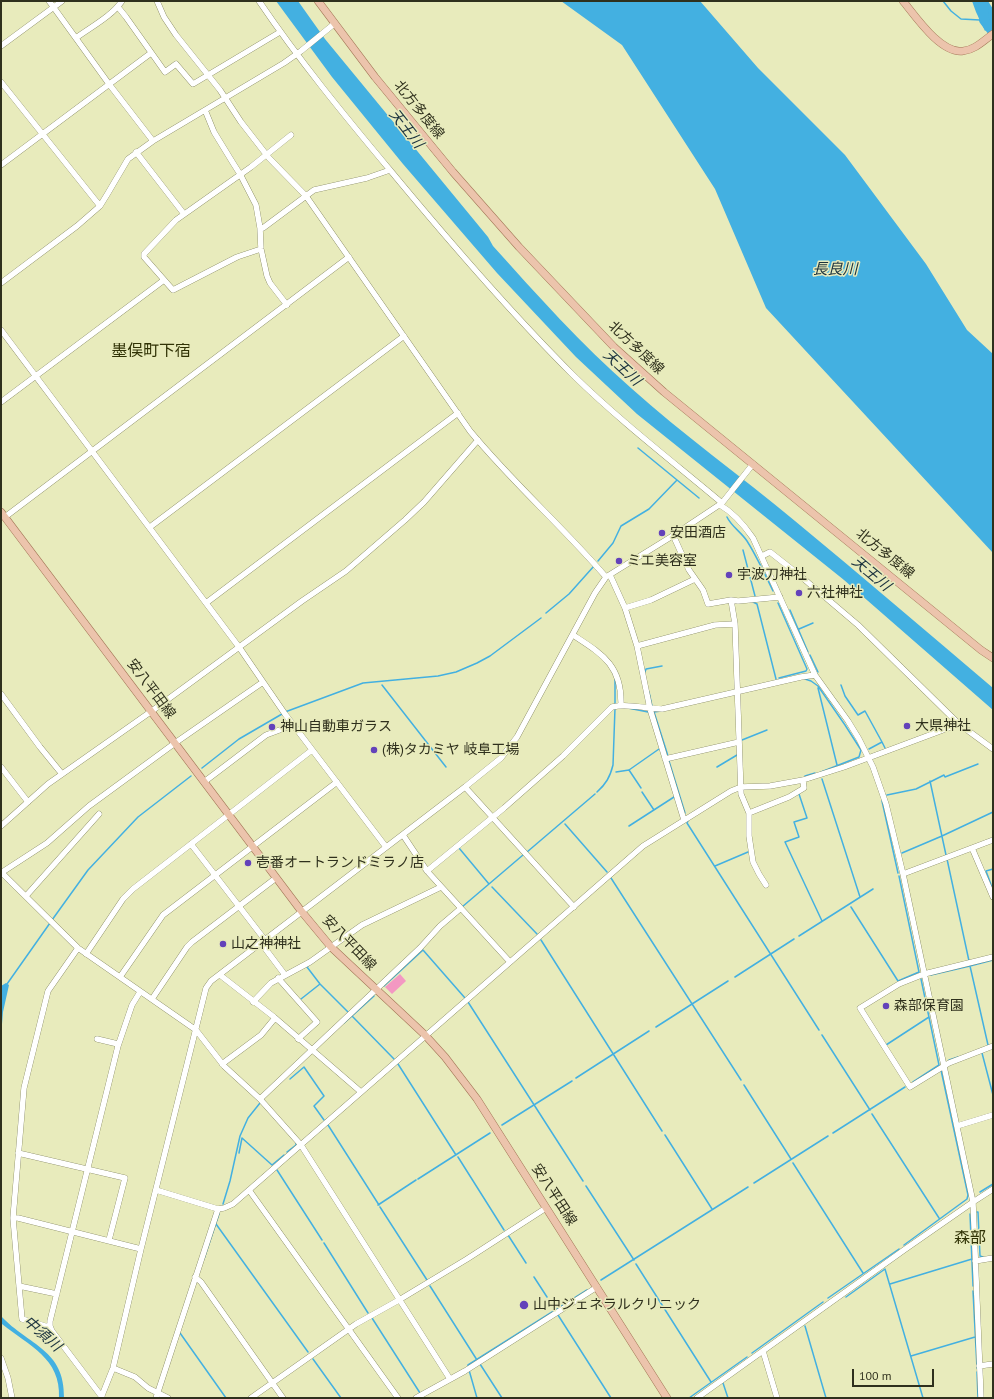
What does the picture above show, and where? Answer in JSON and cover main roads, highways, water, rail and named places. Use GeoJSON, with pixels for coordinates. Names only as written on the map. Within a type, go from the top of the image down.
{"type":"FeatureCollection","features":[{"type":"Feature","properties":{"kind":"main road","name":"北方多度線"},"geometry":{"type":"LineString","coordinates":[[318,1],[331,26],[375,76],[453,172],[529,258],[625,357],[664,392],[981,650],[993,658]]}},
{"type":"Feature","properties":{"kind":"main road"},"geometry":{"type":"LineString","coordinates":[[903,1],[938,41],[947,48],[956,51],[974,48],[993,34]]}},
{"type":"Feature","properties":{"kind":"main road","name":"安八平田線"},"geometry":{"type":"LineString","coordinates":[[3,515],[175,743],[252,848],[302,912],[331,947],[425,1035],[446,1057],[477,1099],[667,1398]]}},
{"type":"Feature","properties":{"kind":"water","name":"天王川"},"geometry":{"type":"Polygon","coordinates":[[[276,1],[298,1],[325,39],[488,237],[493,246],[577,337],[651,405],[775,504],[993,688],[993,710],[844,580],[637,414],[576,357],[497,273],[403,164],[332,77],[276,1]]]}},
{"type":"Feature","properties":{"kind":"water","name":"長良川"},"geometry":{"type":"Polygon","coordinates":[[[561,1],[700,1],[758,68],[845,155],[926,264],[967,330],[993,354],[993,553],[766,308],[715,189],[622,45],[561,1]]]}},
{"type":"Feature","properties":{"kind":"water"},"geometry":{"type":"Polygon","coordinates":[[[972,1],[988,1],[993,9],[993,25],[985,31],[976,12],[972,1]]]}},
{"type":"Feature","properties":{"kind":"water"},"geometry":{"type":"Polygon","coordinates":[[[6,983],[9,985],[3,1012],[1,1036],[1,986],[6,983]]]}},
{"type":"Feature","properties":{"kind":"water"},"geometry":{"type":"Polygon","coordinates":[[[1,1316],[52,1358],[59,1369],[63,1382],[64,1398],[59,1398],[58,1384],[55,1373],[49,1363],[41,1354],[2,1324],[1,1316]]]}},
{"type":"Feature","properties":{"kind":"waterway"},"geometry":{"type":"LineString","coordinates":[[943,1],[951,11],[961,19],[980,20]]}},
{"type":"Feature","properties":{"kind":"waterway"},"geometry":{"type":"LineString","coordinates":[[983,1],[984,20],[993,32]]}},
{"type":"Feature","properties":{"kind":"waterway"},"geometry":{"type":"LineString","coordinates":[[638,448],[699,498]]}},
{"type":"Feature","properties":{"kind":"waterway"},"geometry":{"type":"LineString","coordinates":[[598,561],[613,543],[621,526],[649,509],[677,480]]}},
{"type":"Feature","properties":{"kind":"waterway"},"geometry":{"type":"LineString","coordinates":[[727,517],[747,541],[758,559],[773,591]]}},
{"type":"Feature","properties":{"kind":"waterway"},"geometry":{"type":"LineString","coordinates":[[743,550],[755,596]]}},
{"type":"Feature","properties":{"kind":"waterway"},"geometry":{"type":"LineString","coordinates":[[546,613],[569,594],[594,566]]}},
{"type":"Feature","properties":{"kind":"waterway"},"geometry":{"type":"LineString","coordinates":[[753,602],[757,604],[776,679]]}},
{"type":"Feature","properties":{"kind":"waterway"},"geometry":{"type":"LineString","coordinates":[[778,603],[807,669],[806,671],[779,678]]}},
{"type":"Feature","properties":{"kind":"waterway"},"geometry":{"type":"LineString","coordinates":[[790,610],[808,652]]}},
{"type":"Feature","properties":{"kind":"waterway"},"geometry":{"type":"LineString","coordinates":[[285,712],[363,683],[438,676],[456,672],[490,656],[541,618]]}},
{"type":"Feature","properties":{"kind":"waterway"},"geometry":{"type":"LineString","coordinates":[[799,629],[813,623]]}},
{"type":"Feature","properties":{"kind":"waterway"},"geometry":{"type":"LineString","coordinates":[[810,655],[818,672]]}},
{"type":"Feature","properties":{"kind":"waterway"},"geometry":{"type":"LineString","coordinates":[[645,672],[646,669],[662,666]]}},
{"type":"Feature","properties":{"kind":"waterway"},"geometry":{"type":"LineString","coordinates":[[615,678],[615,704]]}},
{"type":"Feature","properties":{"kind":"waterway"},"geometry":{"type":"LineString","coordinates":[[805,679],[818,686],[861,750],[859,757],[821,772]]}},
{"type":"Feature","properties":{"kind":"waterway"},"geometry":{"type":"LineString","coordinates":[[382,685],[446,767]]}},
{"type":"Feature","properties":{"kind":"waterway"},"geometry":{"type":"LineString","coordinates":[[841,685],[845,696],[858,715],[865,711],[882,742],[869,749]]}},
{"type":"Feature","properties":{"kind":"waterway"},"geometry":{"type":"LineString","coordinates":[[818,688],[837,765]]}},
{"type":"Feature","properties":{"kind":"waterway"},"geometry":{"type":"LineString","coordinates":[[649,692],[652,706]]}},
{"type":"Feature","properties":{"kind":"waterway"},"geometry":{"type":"LineString","coordinates":[[597,792],[607,780],[613,765],[615,708]]}},
{"type":"Feature","properties":{"kind":"waterway"},"geometry":{"type":"LineString","coordinates":[[628,708],[648,712]]}},
{"type":"Feature","properties":{"kind":"waterway"},"geometry":{"type":"LineString","coordinates":[[661,711],[654,712],[668,756]]}},
{"type":"Feature","properties":{"kind":"waterway"},"geometry":{"type":"LineString","coordinates":[[202,768],[239,739],[282,714]]}},
{"type":"Feature","properties":{"kind":"waterway"},"geometry":{"type":"LineString","coordinates":[[742,740],[767,730]]}},
{"type":"Feature","properties":{"kind":"waterway"},"geometry":{"type":"LineString","coordinates":[[882,742],[885,748]]}},
{"type":"Feature","properties":{"kind":"waterway"},"geometry":{"type":"LineString","coordinates":[[616,772],[629,770],[659,749]]}},
{"type":"Feature","properties":{"kind":"waterway"},"geometry":{"type":"LineString","coordinates":[[717,767],[737,755]]}},
{"type":"Feature","properties":{"kind":"waterway"},"geometry":{"type":"LineString","coordinates":[[669,761],[685,813]]}},
{"type":"Feature","properties":{"kind":"waterway"},"geometry":{"type":"LineString","coordinates":[[887,795],[916,789],[944,775],[945,777],[978,764]]}},
{"type":"Feature","properties":{"kind":"waterway"},"geometry":{"type":"LineString","coordinates":[[629,770],[641,788]]}},
{"type":"Feature","properties":{"kind":"waterway"},"geometry":{"type":"LineString","coordinates":[[805,776],[815,773]]}},
{"type":"Feature","properties":{"kind":"waterway"},"geometry":{"type":"LineString","coordinates":[[52,920],[88,870],[138,817],[191,776]]}},
{"type":"Feature","properties":{"kind":"waterway"},"geometry":{"type":"LineString","coordinates":[[822,779],[860,897]]}},
{"type":"Feature","properties":{"kind":"waterway"},"geometry":{"type":"LineString","coordinates":[[930,781],[946,855]]}},
{"type":"Feature","properties":{"kind":"waterway"},"geometry":{"type":"LineString","coordinates":[[642,792],[654,810]]}},
{"type":"Feature","properties":{"kind":"waterway"},"geometry":{"type":"LineString","coordinates":[[527,852],[595,794]]}},
{"type":"Feature","properties":{"kind":"waterway"},"geometry":{"type":"LineString","coordinates":[[799,794],[807,818],[794,822],[799,837],[785,842],[822,921]]}},
{"type":"Feature","properties":{"kind":"waterway"},"geometry":{"type":"LineString","coordinates":[[629,826],[674,797]]}},
{"type":"Feature","properties":{"kind":"waterway"},"geometry":{"type":"LineString","coordinates":[[882,801],[898,873]]}},
{"type":"Feature","properties":{"kind":"waterway"},"geometry":{"type":"LineString","coordinates":[[902,853],[993,812]]}},
{"type":"Feature","properties":{"kind":"waterway"},"geometry":{"type":"LineString","coordinates":[[688,821],[687,823],[819,1030]]}},
{"type":"Feature","properties":{"kind":"waterway"},"geometry":{"type":"LineString","coordinates":[[565,824],[607,872]]}},
{"type":"Feature","properties":{"kind":"waterway"},"geometry":{"type":"LineString","coordinates":[[459,848],[489,884]]}},
{"type":"Feature","properties":{"kind":"waterway"},"geometry":{"type":"LineString","coordinates":[[715,866],[748,852]]}},
{"type":"Feature","properties":{"kind":"waterway"},"geometry":{"type":"LineString","coordinates":[[462,907],[523,855]]}},
{"type":"Feature","properties":{"kind":"waterway"},"geometry":{"type":"LineString","coordinates":[[947,859],[969,961]]}},
{"type":"Feature","properties":{"kind":"waterway"},"geometry":{"type":"LineString","coordinates":[[993,869],[986,871],[993,890]]}},
{"type":"Feature","properties":{"kind":"waterway"},"geometry":{"type":"LineString","coordinates":[[851,907],[898,981],[919,972],[899,876]]}},
{"type":"Feature","properties":{"kind":"waterway"},"geometry":{"type":"LineString","coordinates":[[611,878],[741,1080]]}},
{"type":"Feature","properties":{"kind":"waterway"},"geometry":{"type":"LineString","coordinates":[[492,887],[537,934]]}},
{"type":"Feature","properties":{"kind":"waterway"},"geometry":{"type":"LineString","coordinates":[[799,936],[873,889]]}},
{"type":"Feature","properties":{"kind":"waterway"},"geometry":{"type":"LineString","coordinates":[[7,984],[50,923]]}},
{"type":"Feature","properties":{"kind":"waterway"},"geometry":{"type":"LineString","coordinates":[[735,977],[794,939]]}},
{"type":"Feature","properties":{"kind":"waterway"},"geometry":{"type":"LineString","coordinates":[[541,940],[662,1131]]}},
{"type":"Feature","properties":{"kind":"waterway"},"geometry":{"type":"LineString","coordinates":[[384,986],[423,950],[465,998]]}},
{"type":"Feature","properties":{"kind":"waterway"},"geometry":{"type":"LineString","coordinates":[[970,966],[993,960]]}},
{"type":"Feature","properties":{"kind":"waterway"},"geometry":{"type":"LineString","coordinates":[[309,965],[307,967],[320,984],[348,1012]]}},
{"type":"Feature","properties":{"kind":"waterway"},"geometry":{"type":"LineString","coordinates":[[931,975],[970,966],[988,1045]]}},
{"type":"Feature","properties":{"kind":"waterway"},"geometry":{"type":"LineString","coordinates":[[913,1082],[939,1065],[921,979]]}},
{"type":"Feature","properties":{"kind":"waterway"},"geometry":{"type":"LineString","coordinates":[[656,1027],[728,981]]}},
{"type":"Feature","properties":{"kind":"waterway"},"geometry":{"type":"LineString","coordinates":[[301,999],[320,984]]}},
{"type":"Feature","properties":{"kind":"waterway"},"geometry":{"type":"LineString","coordinates":[[374,996],[352,1016],[394,1059]]}},
{"type":"Feature","properties":{"kind":"waterway"},"geometry":{"type":"LineString","coordinates":[[468,1002],[583,1181]]}},
{"type":"Feature","properties":{"kind":"waterway"},"geometry":{"type":"LineString","coordinates":[[344,1023],[352,1016]]}},
{"type":"Feature","properties":{"kind":"waterway"},"geometry":{"type":"LineString","coordinates":[[886,1045],[929,1017]]}},
{"type":"Feature","properties":{"kind":"waterway"},"geometry":{"type":"LineString","coordinates":[[576,1078],[649,1031]]}},
{"type":"Feature","properties":{"kind":"waterway"},"geometry":{"type":"LineString","coordinates":[[822,1035],[870,1110]]}},
{"type":"Feature","properties":{"kind":"waterway"},"geometry":{"type":"LineString","coordinates":[[982,1053],[993,1095]]}},
{"type":"Feature","properties":{"kind":"waterway"},"geometry":{"type":"LineString","coordinates":[[949,1060],[958,1057]]}},
{"type":"Feature","properties":{"kind":"waterway"},"geometry":{"type":"LineString","coordinates":[[398,1064],[456,1155]]}},
{"type":"Feature","properties":{"kind":"waterway"},"geometry":{"type":"LineString","coordinates":[[290,1079],[304,1067],[324,1096],[314,1106],[324,1120]]}},
{"type":"Feature","properties":{"kind":"waterway"},"geometry":{"type":"LineString","coordinates":[[904,1245],[967,1199],[968,1195],[941,1070]]}},
{"type":"Feature","properties":{"kind":"waterway"},"geometry":{"type":"LineString","coordinates":[[502,1125],[572,1081]]}},
{"type":"Feature","properties":{"kind":"waterway"},"geometry":{"type":"LineString","coordinates":[[744,1085],[791,1159]]}},
{"type":"Feature","properties":{"kind":"waterway"},"geometry":{"type":"LineString","coordinates":[[833,1133],[905,1087]]}},
{"type":"Feature","properties":{"kind":"waterway"},"geometry":{"type":"LineString","coordinates":[[223,1204],[230,1181],[240,1136],[248,1118],[260,1103]]}},
{"type":"Feature","properties":{"kind":"waterway"},"geometry":{"type":"LineString","coordinates":[[872,1114],[939,1218]]}},
{"type":"Feature","properties":{"kind":"waterway"},"geometry":{"type":"LineString","coordinates":[[328,1125],[379,1205]]}},
{"type":"Feature","properties":{"kind":"waterway"},"geometry":{"type":"LineString","coordinates":[[418,1179],[490,1133]]}},
{"type":"Feature","properties":{"kind":"waterway"},"geometry":{"type":"LineString","coordinates":[[665,1135],[712,1209]]}},
{"type":"Feature","properties":{"kind":"waterway"},"geometry":{"type":"LineString","coordinates":[[754,1183],[828,1136]]}},
{"type":"Feature","properties":{"kind":"waterway"},"geometry":{"type":"LineString","coordinates":[[239,1153],[242,1138],[272,1165],[284,1155]]}},
{"type":"Feature","properties":{"kind":"waterway"},"geometry":{"type":"LineString","coordinates":[[287,1152],[296,1145],[296,1143]]}},
{"type":"Feature","properties":{"kind":"waterway"},"geometry":{"type":"LineString","coordinates":[[458,1157],[504,1230]]}},
{"type":"Feature","properties":{"kind":"waterway"},"geometry":{"type":"LineString","coordinates":[[793,1163],[863,1273]]}},
{"type":"Feature","properties":{"kind":"waterway"},"geometry":{"type":"LineString","coordinates":[[277,1170],[322,1240]]}},
{"type":"Feature","properties":{"kind":"waterway"},"geometry":{"type":"LineString","coordinates":[[378,1205],[416,1180]]}},
{"type":"Feature","properties":{"kind":"waterway"},"geometry":{"type":"LineString","coordinates":[[980,1192],[993,1184]]}},
{"type":"Feature","properties":{"kind":"waterway"},"geometry":{"type":"LineString","coordinates":[[586,1186],[634,1260]]}},
{"type":"Feature","properties":{"kind":"waterway"},"geometry":{"type":"LineString","coordinates":[[601,1280],[748,1187]]}},
{"type":"Feature","properties":{"kind":"waterway"},"geometry":{"type":"LineString","coordinates":[[380,1207],[427,1280]]}},
{"type":"Feature","properties":{"kind":"waterway"},"geometry":{"type":"LineString","coordinates":[[977,1212],[980,1256],[983,1257]]}},
{"type":"Feature","properties":{"kind":"waterway"},"geometry":{"type":"LineString","coordinates":[[204,1259],[219,1214]]}},
{"type":"Feature","properties":{"kind":"waterway"},"geometry":{"type":"LineString","coordinates":[[970,1214],[973,1286]]}},
{"type":"Feature","properties":{"kind":"waterway"},"geometry":{"type":"LineString","coordinates":[[216,1224],[308,1352]]}},
{"type":"Feature","properties":{"kind":"waterway"},"geometry":{"type":"LineString","coordinates":[[508,1235],[526,1263]]}},
{"type":"Feature","properties":{"kind":"waterway"},"geometry":{"type":"LineString","coordinates":[[324,1243],[368,1313]]}},
{"type":"Feature","properties":{"kind":"waterway"},"geometry":{"type":"LineString","coordinates":[[828,1298],[899,1249]]}},
{"type":"Feature","properties":{"kind":"waterway"},"geometry":{"type":"LineString","coordinates":[[890,1284],[972,1259]]}},
{"type":"Feature","properties":{"kind":"waterway"},"geometry":{"type":"LineString","coordinates":[[636,1264],[711,1382]]}},
{"type":"Feature","properties":{"kind":"waterway"},"geometry":{"type":"LineString","coordinates":[[846,1297],[885,1269],[923,1398]]}},
{"type":"Feature","properties":{"kind":"waterway"},"geometry":{"type":"LineString","coordinates":[[534,1277],[547,1297]]}},
{"type":"Feature","properties":{"kind":"waterway"},"geometry":{"type":"LineString","coordinates":[[430,1286],[477,1360]]}},
{"type":"Feature","properties":{"kind":"waterway"},"geometry":{"type":"LineString","coordinates":[[468,1367],[468,1365],[587,1290]]}},
{"type":"Feature","properties":{"kind":"waterway"},"geometry":{"type":"LineString","coordinates":[[973,1291],[977,1368]]}},
{"type":"Feature","properties":{"kind":"waterway"},"geometry":{"type":"LineString","coordinates":[[752,1353],[823,1302]]}},
{"type":"Feature","properties":{"kind":"waterway"},"geometry":{"type":"LineString","coordinates":[[552,1305],[555,1310]]}},
{"type":"Feature","properties":{"kind":"waterway"},"geometry":{"type":"LineString","coordinates":[[558,1315],[611,1398]]}},
{"type":"Feature","properties":{"kind":"waterway"},"geometry":{"type":"LineString","coordinates":[[372,1318],[420,1393]]}},
{"type":"Feature","properties":{"kind":"waterway"},"geometry":{"type":"LineString","coordinates":[[805,1326],[826,1398]]}},
{"type":"Feature","properties":{"kind":"waterway"},"geometry":{"type":"LineString","coordinates":[[180,1333],[226,1398]]}},
{"type":"Feature","properties":{"kind":"waterway"},"geometry":{"type":"LineString","coordinates":[[911,1356],[975,1337]]}},
{"type":"Feature","properties":{"kind":"waterway"},"geometry":{"type":"LineString","coordinates":[[689,1398],[747,1357]]}},
{"type":"Feature","properties":{"kind":"waterway"},"geometry":{"type":"LineString","coordinates":[[313,1359],[341,1398]]}},
{"type":"Feature","properties":{"kind":"waterway"},"geometry":{"type":"LineString","coordinates":[[480,1364],[502,1398]]}},
{"type":"Feature","properties":{"kind":"waterway"},"geometry":{"type":"LineString","coordinates":[[469,1370],[477,1398]]}},
{"type":"Feature","properties":{"kind":"waterway"},"geometry":{"type":"LineString","coordinates":[[977,1372],[978,1398]]}},
{"type":"Feature","properties":{"kind":"waterway"},"geometry":{"type":"LineString","coordinates":[[723,1383],[728,1398]]}},
{"type":"Feature","properties":{"kind":"place","name":"安田酒店"},"geometry":{"type":"Point","coordinates":[662,533]}},
{"type":"Feature","properties":{"kind":"place","name":"ミエ美容室"},"geometry":{"type":"Point","coordinates":[619,561]}},
{"type":"Feature","properties":{"kind":"place","name":"宇波刀神社"},"geometry":{"type":"Point","coordinates":[729,575]}},
{"type":"Feature","properties":{"kind":"place","name":"六社神社"},"geometry":{"type":"Point","coordinates":[799,593]}},
{"type":"Feature","properties":{"kind":"place","name":"大県神社"},"geometry":{"type":"Point","coordinates":[907,726]}},
{"type":"Feature","properties":{"kind":"place","name":"神山自動車ガラス"},"geometry":{"type":"Point","coordinates":[272,727]}},
{"type":"Feature","properties":{"kind":"place","name":"(株)タカミヤ 岐阜工場"},"geometry":{"type":"Point","coordinates":[374,750]}},
{"type":"Feature","properties":{"kind":"place","name":"壱番オートランドミラノ店"},"geometry":{"type":"Point","coordinates":[248,863]}},
{"type":"Feature","properties":{"kind":"place","name":"山之神神社"},"geometry":{"type":"Point","coordinates":[223,944]}},
{"type":"Feature","properties":{"kind":"place","name":"森部保育園"},"geometry":{"type":"Point","coordinates":[886,1006]}},
{"type":"Feature","properties":{"kind":"place","name":"山中ジェネラルクリニック"},"geometry":{"type":"Point","coordinates":[524,1305]}},
{"type":"Feature","properties":{"kind":"district","name":"墨俣町下宿"},"geometry":{"type":"Point","coordinates":[151,351]}},
{"type":"Feature","properties":{"kind":"district","name":"森部"},"geometry":{"type":"Point","coordinates":[970,1238]}},
{"type":"Feature","properties":{"kind":"water label","name":"中須川"},"geometry":{"type":"Point","coordinates":[42,1334]}}]}
